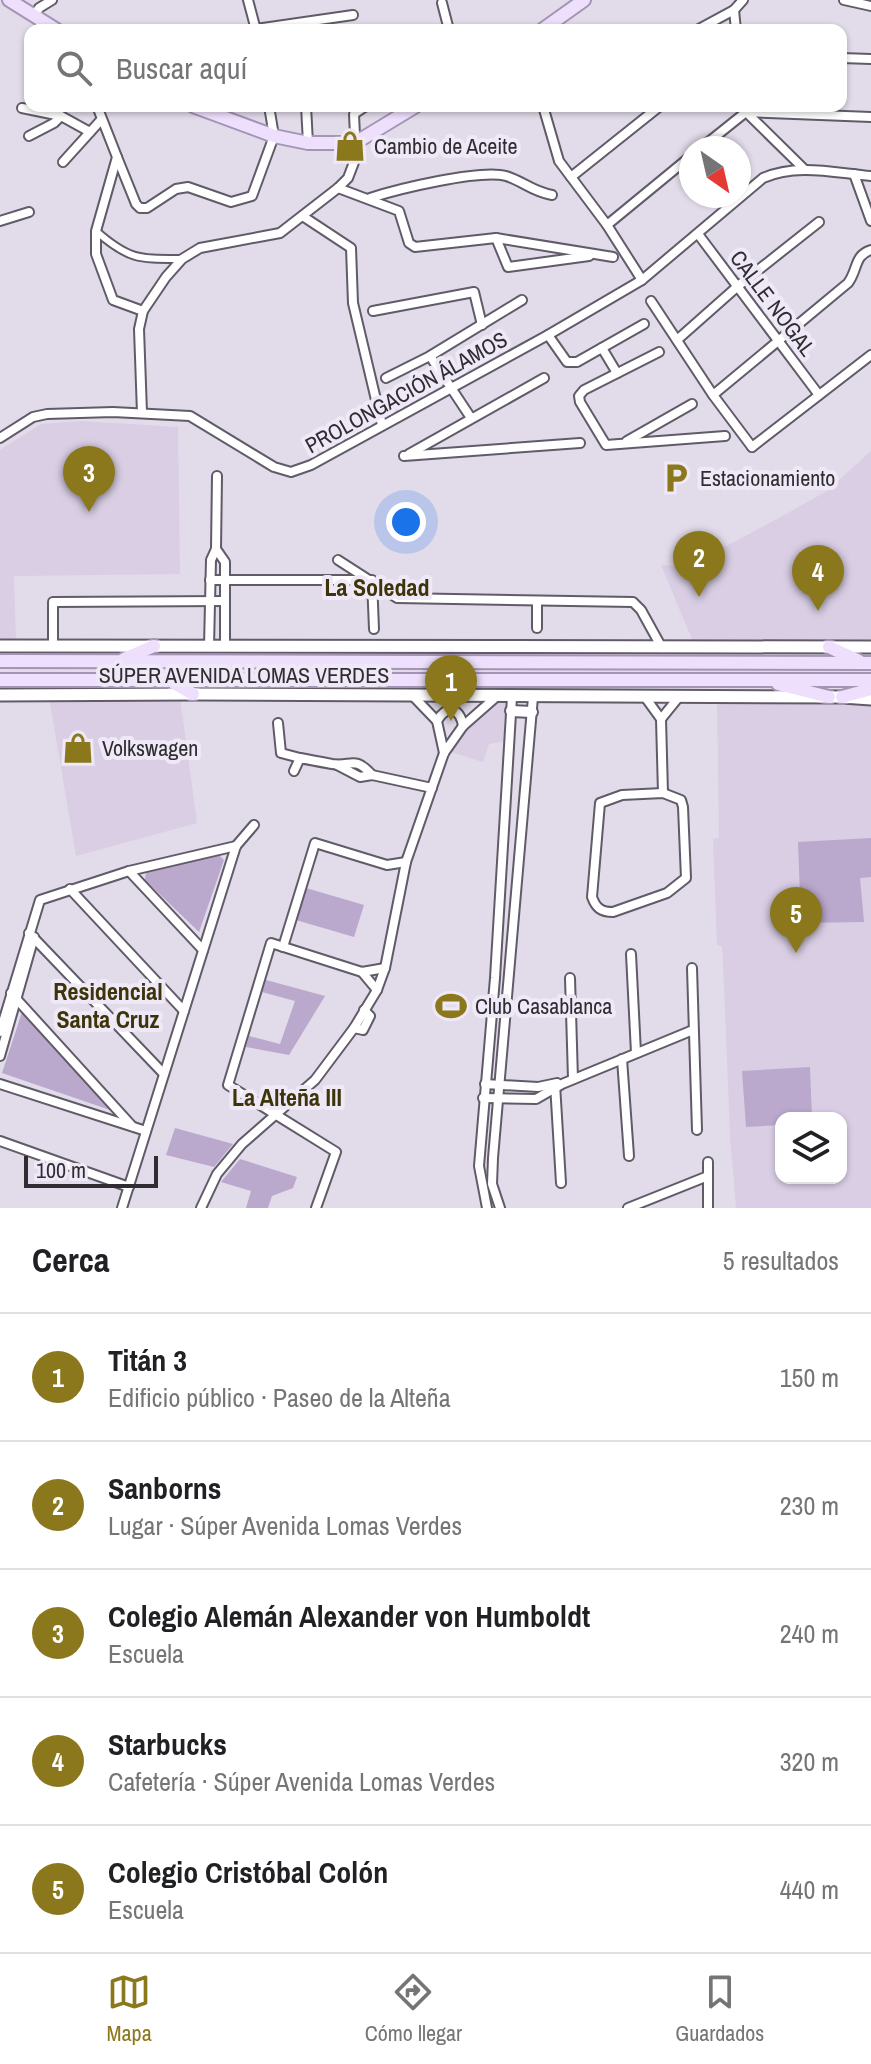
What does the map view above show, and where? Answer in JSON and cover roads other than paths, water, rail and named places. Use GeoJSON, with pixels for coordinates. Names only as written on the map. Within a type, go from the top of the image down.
{"type":"FeatureCollection","features":[{"type":"Feature","properties":{"kind":"main road"},"geometry":{"type":"LineString","coordinates":[[9,0],[47,24]]}},
{"type":"Feature","properties":{"kind":"main road"},"geometry":{"type":"LineString","coordinates":[[550,24],[584,0]]}},
{"type":"Feature","properties":{"kind":"main road"},"geometry":{"type":"LineString","coordinates":[[209,112],[274,136],[308,143],[355,143],[406,112]]}},
{"type":"Feature","properties":{"kind":"main road","name":"SÚPER AVENIDA LOMAS VERDES"},"geometry":{"type":"LineString","coordinates":[[0,646],[871,647]]}},
{"type":"Feature","properties":{"kind":"main road"},"geometry":{"type":"LineString","coordinates":[[119,661],[154,646]]}},
{"type":"Feature","properties":{"kind":"main road"},"geometry":{"type":"LineString","coordinates":[[829,647],[866,662]]}},
{"type":"Feature","properties":{"kind":"main road","name":"SÚPER AVENIDA LOMAS VERDES"},"geometry":{"type":"LineString","coordinates":[[0,661],[866,662]]}},
{"type":"Feature","properties":{"kind":"main road"},"geometry":{"type":"LineString","coordinates":[[759,679],[835,697],[871,689]]}},
{"type":"Feature","properties":{"kind":"main road","name":"SÚPER AVENIDA LOMAS VERDES"},"geometry":{"type":"LineString","coordinates":[[0,680],[871,680]]}},
{"type":"Feature","properties":{"kind":"main road"},"geometry":{"type":"LineString","coordinates":[[171,681],[193,694]]}},
{"type":"Feature","properties":{"kind":"main road","name":"SÚPER AVENIDA LOMAS VERDES"},"geometry":{"type":"LineString","coordinates":[[0,695],[871,699]]}},
{"type":"Feature","properties":{"kind":"street"},"geometry":{"type":"LineString","coordinates":[[34,16],[39,8],[52,0]]}},
{"type":"Feature","properties":{"kind":"street"},"geometry":{"type":"LineString","coordinates":[[248,0],[254,24]]}},
{"type":"Feature","properties":{"kind":"street"},"geometry":{"type":"LineString","coordinates":[[708,24],[734,10],[743,0]]}},
{"type":"Feature","properties":{"kind":"street"},"geometry":{"type":"LineString","coordinates":[[844,0],[871,6]]}},
{"type":"Feature","properties":{"kind":"street"},"geometry":{"type":"LineString","coordinates":[[442,3],[447,24]]}},
{"type":"Feature","properties":{"kind":"street"},"geometry":{"type":"LineString","coordinates":[[734,10],[735,24]]}},
{"type":"Feature","properties":{"kind":"street"},"geometry":{"type":"LineString","coordinates":[[295,24],[353,15]]}},
{"type":"Feature","properties":{"kind":"street"},"geometry":{"type":"LineString","coordinates":[[847,58],[871,59]]}},
{"type":"Feature","properties":{"kind":"street"},"geometry":{"type":"LineString","coordinates":[[42,112],[61,116],[90,132]]}},
{"type":"Feature","properties":{"kind":"street"},"geometry":{"type":"LineString","coordinates":[[99,112],[140,208],[147,208],[176,189],[188,187],[231,202],[252,196],[274,136],[270,112]]}},
{"type":"Feature","properties":{"kind":"street"},"geometry":{"type":"LineString","coordinates":[[306,112],[308,143]]}},
{"type":"Feature","properties":{"kind":"street"},"geometry":{"type":"LineString","coordinates":[[142,413],[139,329],[143,311],[166,277],[182,259],[200,248],[280,233],[338,188],[353,169],[356,157],[354,114],[357,112]]}},
{"type":"Feature","properties":{"kind":"street"},"geometry":{"type":"LineString","coordinates":[[544,112],[556,156],[607,225],[642,280]]}},
{"type":"Feature","properties":{"kind":"street"},"geometry":{"type":"LineString","coordinates":[[571,177],[652,112]]}},
{"type":"Feature","properties":{"kind":"street"},"geometry":{"type":"LineString","coordinates":[[715,136],[742,112]]}},
{"type":"Feature","properties":{"kind":"street"},"geometry":{"type":"LineString","coordinates":[[748,112],[804,169]]}},
{"type":"Feature","properties":{"kind":"street"},"geometry":{"type":"LineString","coordinates":[[792,112],[871,117]]}},
{"type":"Feature","properties":{"kind":"street"},"geometry":{"type":"LineString","coordinates":[[29,136],[61,116]]}},
{"type":"Feature","properties":{"kind":"street"},"geometry":{"type":"LineString","coordinates":[[63,162],[101,120]]}},
{"type":"Feature","properties":{"kind":"street"},"geometry":{"type":"LineString","coordinates":[[117,157],[96,231],[96,254],[113,300],[143,311]]}},
{"type":"Feature","properties":{"kind":"street"},"geometry":{"type":"LineString","coordinates":[[607,225],[679,166]]}},
{"type":"Feature","properties":{"kind":"street","name":"PROLONGACIÓN ÁLAMOS"},"geometry":{"type":"LineString","coordinates":[[0,438],[33,417],[47,414],[190,416],[274,467],[291,472],[311,465],[642,280],[763,178],[776,172],[804,169],[871,176]]}},
{"type":"Feature","properties":{"kind":"street"},"geometry":{"type":"LineString","coordinates":[[854,174],[871,221]]}},
{"type":"Feature","properties":{"kind":"street"},"geometry":{"type":"LineString","coordinates":[[369,198],[481,175],[503,176],[535,192],[552,195]]}},
{"type":"Feature","properties":{"kind":"street"},"geometry":{"type":"LineString","coordinates":[[338,188],[399,211],[409,243],[415,247],[496,238],[613,257]]}},
{"type":"Feature","properties":{"kind":"street"},"geometry":{"type":"LineString","coordinates":[[0,221],[29,212]]}},
{"type":"Feature","properties":{"kind":"street"},"geometry":{"type":"LineString","coordinates":[[304,217],[351,248],[353,303],[382,425]]}},
{"type":"Feature","properties":{"kind":"street"},"geometry":{"type":"LineString","coordinates":[[677,340],[738,286],[819,222]]}},
{"type":"Feature","properties":{"kind":"street"},"geometry":{"type":"LineString","coordinates":[[96,231],[124,253],[143,259],[182,259]]}},
{"type":"Feature","properties":{"kind":"street","name":"CALLE NOGAL"},"geometry":{"type":"LineString","coordinates":[[698,234],[819,395]]}},
{"type":"Feature","properties":{"kind":"street"},"geometry":{"type":"LineString","coordinates":[[496,238],[508,267],[597,254]]}},
{"type":"Feature","properties":{"kind":"street"},"geometry":{"type":"LineString","coordinates":[[713,395],[848,283],[855,274],[857,259],[863,252],[871,250]]}},
{"type":"Feature","properties":{"kind":"street"},"geometry":{"type":"LineString","coordinates":[[373,311],[474,292],[482,325]]}},
{"type":"Feature","properties":{"kind":"street"},"geometry":{"type":"LineString","coordinates":[[386,378],[430,356],[522,300]]}},
{"type":"Feature","properties":{"kind":"street"},"geometry":{"type":"LineString","coordinates":[[651,301],[751,452],[871,355]]}},
{"type":"Feature","properties":{"kind":"street"},"geometry":{"type":"LineString","coordinates":[[548,335],[567,362],[577,362],[644,324]]}},
{"type":"Feature","properties":{"kind":"street"},"geometry":{"type":"LineString","coordinates":[[602,348],[617,373]]}},
{"type":"Feature","properties":{"kind":"street"},"geometry":{"type":"LineString","coordinates":[[659,352],[584,390],[579,396],[606,445],[725,436]]}},
{"type":"Feature","properties":{"kind":"street"},"geometry":{"type":"LineString","coordinates":[[430,356],[471,418]]}},
{"type":"Feature","properties":{"kind":"street"},"geometry":{"type":"LineString","coordinates":[[544,378],[404,456],[580,443]]}},
{"type":"Feature","properties":{"kind":"street"},"geometry":{"type":"LineString","coordinates":[[623,443],[692,404]]}},
{"type":"Feature","properties":{"kind":"street"},"geometry":{"type":"LineString","coordinates":[[209,646],[211,560],[216,549],[217,476]]}},
{"type":"Feature","properties":{"kind":"street"},"geometry":{"type":"LineString","coordinates":[[216,549],[225,562],[225,646]]}},
{"type":"Feature","properties":{"kind":"street"},"geometry":{"type":"LineString","coordinates":[[338,560],[397,598],[633,602],[641,610],[662,648]]}},
{"type":"Feature","properties":{"kind":"street"},"geometry":{"type":"LineString","coordinates":[[210,580],[372,580]]}},
{"type":"Feature","properties":{"kind":"street"},"geometry":{"type":"LineString","coordinates":[[372,580],[374,629]]}},
{"type":"Feature","properties":{"kind":"street"},"geometry":{"type":"LineString","coordinates":[[53,646],[53,602],[225,601]]}},
{"type":"Feature","properties":{"kind":"street"},"geometry":{"type":"LineString","coordinates":[[537,601],[537,628]]}},
{"type":"Feature","properties":{"kind":"street"},"geometry":{"type":"LineString","coordinates":[[412,695],[437,721],[444,753]]}},
{"type":"Feature","properties":{"kind":"street"},"geometry":{"type":"LineString","coordinates":[[201,1208],[217,1174],[242,1144],[315,1080],[354,1028],[377,990],[385,968],[406,862],[444,753],[463,726],[496,697]]}},
{"type":"Feature","properties":{"kind":"street"},"geometry":{"type":"LineString","coordinates":[[487,1208],[479,1166],[495,978],[512,697]]}},
{"type":"Feature","properties":{"kind":"street"},"geometry":{"type":"LineString","coordinates":[[500,1208],[492,1184],[533,697]]}},
{"type":"Feature","properties":{"kind":"street"},"geometry":{"type":"LineString","coordinates":[[645,697],[661,719],[663,793]]}},
{"type":"Feature","properties":{"kind":"street"},"geometry":{"type":"LineString","coordinates":[[661,719],[678,698]]}},
{"type":"Feature","properties":{"kind":"street"},"geometry":{"type":"LineString","coordinates":[[437,721],[442,713],[456,710],[462,717],[463,726]]}},
{"type":"Feature","properties":{"kind":"street"},"geometry":{"type":"LineString","coordinates":[[511,711],[532,712]]}},
{"type":"Feature","properties":{"kind":"street"},"geometry":{"type":"LineString","coordinates":[[278,723],[281,753],[337,765],[360,777],[372,775],[432,788]]}},
{"type":"Feature","properties":{"kind":"street"},"geometry":{"type":"LineString","coordinates":[[294,771],[300,758]]}},
{"type":"Feature","properties":{"kind":"street"},"geometry":{"type":"LineString","coordinates":[[663,793],[681,800],[683,807],[686,878],[667,893],[613,912],[604,912],[595,906],[592,897],[600,803],[622,795],[663,793]]}},
{"type":"Feature","properties":{"kind":"street"},"geometry":{"type":"LineString","coordinates":[[122,1208],[236,846],[254,825]]}},
{"type":"Feature","properties":{"kind":"street"},"geometry":{"type":"LineString","coordinates":[[283,947],[315,843],[387,865],[406,862]]}},
{"type":"Feature","properties":{"kind":"street"},"geometry":{"type":"LineString","coordinates":[[0,1056],[32,935],[48,896],[129,871],[236,846]]}},
{"type":"Feature","properties":{"kind":"street"},"geometry":{"type":"LineString","coordinates":[[387,865],[401,882]]}},
{"type":"Feature","properties":{"kind":"street"},"geometry":{"type":"LineString","coordinates":[[129,871],[203,950]]}},
{"type":"Feature","properties":{"kind":"street"},"geometry":{"type":"LineString","coordinates":[[70,889],[184,1011]]}},
{"type":"Feature","properties":{"kind":"street"},"geometry":{"type":"LineString","coordinates":[[32,935],[164,1074]]}},
{"type":"Feature","properties":{"kind":"street"},"geometry":{"type":"LineString","coordinates":[[316,1208],[336,1152],[228,1085],[271,943],[362,972],[385,968]]}},
{"type":"Feature","properties":{"kind":"street"},"geometry":{"type":"LineString","coordinates":[[631,954],[636,1053]]}},
{"type":"Feature","properties":{"kind":"street"},"geometry":{"type":"LineString","coordinates":[[692,968],[697,1130]]}},
{"type":"Feature","properties":{"kind":"street"},"geometry":{"type":"LineString","coordinates":[[362,972],[377,990]]}},
{"type":"Feature","properties":{"kind":"street"},"geometry":{"type":"LineString","coordinates":[[570,978],[573,1079]]}},
{"type":"Feature","properties":{"kind":"street"},"geometry":{"type":"LineString","coordinates":[[0,1032],[14,996]]}},
{"type":"Feature","properties":{"kind":"street"},"geometry":{"type":"LineString","coordinates":[[14,996],[132,1126]]}},
{"type":"Feature","properties":{"kind":"street"},"geometry":{"type":"LineString","coordinates":[[483,1098],[536,1099],[558,1085],[693,1030]]}},
{"type":"Feature","properties":{"kind":"street"},"geometry":{"type":"LineString","coordinates":[[622,1059],[629,1156]]}},
{"type":"Feature","properties":{"kind":"street"},"geometry":{"type":"LineString","coordinates":[[0,1084],[146,1131]]}},
{"type":"Feature","properties":{"kind":"street"},"geometry":{"type":"LineString","coordinates":[[485,1084],[558,1085]]}},
{"type":"Feature","properties":{"kind":"street"},"geometry":{"type":"LineString","coordinates":[[558,1085],[561,1183]]}},
{"type":"Feature","properties":{"kind":"street"},"geometry":{"type":"LineString","coordinates":[[0,1141],[129,1187]]}},
{"type":"Feature","properties":{"kind":"street"},"geometry":{"type":"LineString","coordinates":[[708,1162],[708,1208]]}},
{"type":"Feature","properties":{"kind":"street"},"geometry":{"type":"LineString","coordinates":[[628,1208],[708,1176]]}},
{"type":"Feature","properties":{"kind":"place","name":"Cambio de Aceite"},"geometry":{"type":"Point","coordinates":[350,146]}},
{"type":"Feature","properties":{"kind":"place","name":"Estacionamiento"},"geometry":{"type":"Point","coordinates":[676,478]}},
{"type":"Feature","properties":{"kind":"place","name":"Colegio Alemán Alexander von Humboldt"},"geometry":{"type":"Point","coordinates":[89,512]}},
{"type":"Feature","properties":{"kind":"place","name":"Sanborns"},"geometry":{"type":"Point","coordinates":[699,597]}},
{"type":"Feature","properties":{"kind":"place","name":"Starbucks"},"geometry":{"type":"Point","coordinates":[818,611]}},
{"type":"Feature","properties":{"kind":"place","name":"Titán 3"},"geometry":{"type":"Point","coordinates":[451,721]}},
{"type":"Feature","properties":{"kind":"place","name":"Volkswagen"},"geometry":{"type":"Point","coordinates":[78,748]}},
{"type":"Feature","properties":{"kind":"place","name":"Colegio Cristóbal Colón"},"geometry":{"type":"Point","coordinates":[796,953]}},
{"type":"Feature","properties":{"kind":"place","name":"Club Casablanca"},"geometry":{"type":"Point","coordinates":[451,1006]}},
{"type":"Feature","properties":{"kind":"district","name":"La Soledad"},"geometry":{"type":"Point","coordinates":[377,588]}},
{"type":"Feature","properties":{"kind":"district","name":"Residencial Santa Cruz"},"geometry":{"type":"Point","coordinates":[108,1006]}},
{"type":"Feature","properties":{"kind":"district","name":"La Alteña III"},"geometry":{"type":"Point","coordinates":[287,1098]}}]}
